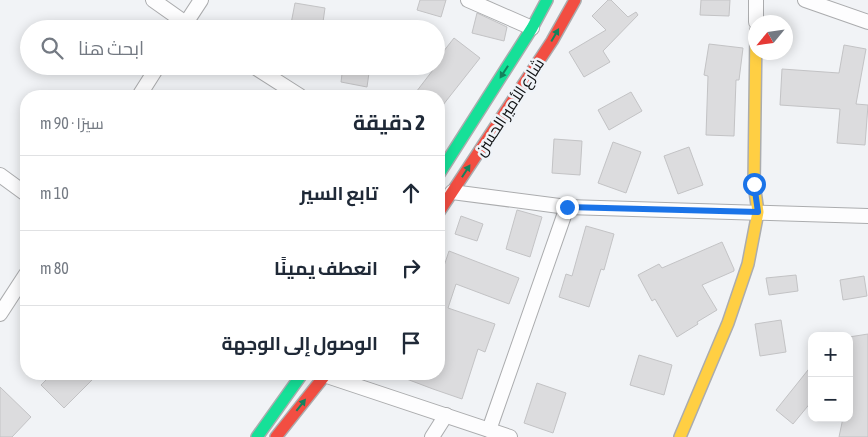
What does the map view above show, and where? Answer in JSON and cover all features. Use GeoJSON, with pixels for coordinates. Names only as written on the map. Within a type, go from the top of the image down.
{"type":"FeatureCollection","features":[{"type":"Feature","properties":{"kind":"main road","name":"شارع الأمير الحسن"},"geometry":{"type":"LineString","coordinates":[[445,165],[532,28],[547,0]]}},
{"type":"Feature","properties":{"kind":"main road","name":"شارع الأمير الحسن"},"geometry":{"type":"LineString","coordinates":[[445,203],[552,41],[575,0]]}},
{"type":"Feature","properties":{"kind":"main road"},"geometry":{"type":"LineString","coordinates":[[680,437],[728,322],[748,264],[758,212],[754,184],[756,60]]}},
{"type":"Feature","properties":{"kind":"main road"},"geometry":{"type":"LineString","coordinates":[[257,437],[298,380]]}},
{"type":"Feature","properties":{"kind":"main road"},"geometry":{"type":"LineString","coordinates":[[276,437],[319,380]]}},
{"type":"Feature","properties":{"kind":"street"},"geometry":{"type":"LineString","coordinates":[[153,0],[178,20]]}},
{"type":"Feature","properties":{"kind":"street"},"geometry":{"type":"LineString","coordinates":[[191,20],[201,0]]}},
{"type":"Feature","properties":{"kind":"street"},"geometry":{"type":"LineString","coordinates":[[468,0],[532,28]]}},
{"type":"Feature","properties":{"kind":"street"},"geometry":{"type":"LineString","coordinates":[[756,0],[756,15]]}},
{"type":"Feature","properties":{"kind":"street"},"geometry":{"type":"LineString","coordinates":[[806,0],[868,22]]}},
{"type":"Feature","properties":{"kind":"street"},"geometry":{"type":"LineString","coordinates":[[143,90],[152,75]]}},
{"type":"Feature","properties":{"kind":"street"},"geometry":{"type":"LineString","coordinates":[[267,75],[291,90]]}},
{"type":"Feature","properties":{"kind":"street"},"geometry":{"type":"LineString","coordinates":[[0,175],[20,190]]}},
{"type":"Feature","properties":{"kind":"street"},"geometry":{"type":"LineString","coordinates":[[452,192],[567,207],[868,216]]}},
{"type":"Feature","properties":{"kind":"street"},"geometry":{"type":"LineString","coordinates":[[489,430],[567,207]]}},
{"type":"Feature","properties":{"kind":"street"},"geometry":{"type":"LineString","coordinates":[[0,314],[20,283]]}},
{"type":"Feature","properties":{"kind":"street"},"geometry":{"type":"LineString","coordinates":[[342,380],[506,436]]}},
{"type":"Feature","properties":{"kind":"street"},"geometry":{"type":"LineString","coordinates":[[432,437],[446,415]]}},
{"type":"Feature","properties":{"kind":"building"},"geometry":{"type":"Polygon","coordinates":[[[420,0],[446,0],[441,17],[417,10],[420,0]]]}},
{"type":"Feature","properties":{"kind":"building"},"geometry":{"type":"Polygon","coordinates":[[[608,0],[611,0],[628,17],[636,12],[638,15],[603,51],[610,62],[584,77],[569,52],[606,30],[592,16],[608,0]]]}},
{"type":"Feature","properties":{"kind":"building"},"geometry":{"type":"Polygon","coordinates":[[[701,0],[730,0],[729,16],[700,15],[701,0]]]}},
{"type":"Feature","properties":{"kind":"building"},"geometry":{"type":"Polygon","coordinates":[[[295,3],[325,8],[323,20],[292,20],[295,3]]]}},
{"type":"Feature","properties":{"kind":"building"},"geometry":{"type":"Polygon","coordinates":[[[477,13],[507,27],[504,41],[472,33],[477,13]]]}},
{"type":"Feature","properties":{"kind":"building"},"geometry":{"type":"Polygon","coordinates":[[[454,38],[480,58],[445,102],[445,90],[418,90],[429,75],[445,75],[445,50],[454,38]]]}},
{"type":"Feature","properties":{"kind":"building"},"geometry":{"type":"Polygon","coordinates":[[[709,44],[743,48],[739,80],[736,80],[734,136],[706,135],[708,76],[704,75],[709,44]]]}},
{"type":"Feature","properties":{"kind":"building"},"geometry":{"type":"Polygon","coordinates":[[[844,45],[866,49],[856,104],[868,105],[865,145],[837,143],[840,109],[780,105],[782,69],[839,73],[844,45]]]}},
{"type":"Feature","properties":{"kind":"building"},"geometry":{"type":"Polygon","coordinates":[[[342,75],[369,75],[367,87],[341,82],[342,75]]]}},
{"type":"Feature","properties":{"kind":"building"},"geometry":{"type":"Polygon","coordinates":[[[631,92],[642,111],[609,130],[598,110],[631,92]]]}},
{"type":"Feature","properties":{"kind":"building"},"geometry":{"type":"Polygon","coordinates":[[[554,139],[582,141],[580,175],[552,173],[554,139]]]}},
{"type":"Feature","properties":{"kind":"building"},"geometry":{"type":"Polygon","coordinates":[[[613,142],[641,152],[626,193],[598,183],[613,142]]]}},
{"type":"Feature","properties":{"kind":"building"},"geometry":{"type":"Polygon","coordinates":[[[689,147],[703,185],[678,194],[664,156],[689,147]]]}},
{"type":"Feature","properties":{"kind":"building"},"geometry":{"type":"Polygon","coordinates":[[[517,210],[542,217],[530,257],[506,249],[517,210]]]}},
{"type":"Feature","properties":{"kind":"building"},"geometry":{"type":"Polygon","coordinates":[[[461,216],[483,224],[477,241],[455,234],[461,216]]]}},
{"type":"Feature","properties":{"kind":"building"},"geometry":{"type":"Polygon","coordinates":[[[586,226],[614,234],[604,270],[601,269],[589,307],[559,297],[566,274],[572,276],[586,226]]]}},
{"type":"Feature","properties":{"kind":"building"},"geometry":{"type":"Polygon","coordinates":[[[722,242],[734,271],[702,285],[717,310],[677,337],[655,299],[652,301],[638,275],[659,264],[662,268],[722,242]]]}},
{"type":"Feature","properties":{"kind":"building"},"geometry":{"type":"Polygon","coordinates":[[[449,251],[519,278],[509,304],[456,284],[448,308],[495,324],[485,352],[478,349],[462,399],[409,380],[445,380],[445,263],[449,251]]]}},
{"type":"Feature","properties":{"kind":"building"},"geometry":{"type":"Polygon","coordinates":[[[796,275],[798,291],[769,295],[766,278],[796,275]]]}},
{"type":"Feature","properties":{"kind":"building"},"geometry":{"type":"Polygon","coordinates":[[[864,276],[867,296],[843,300],[840,280],[864,276]]]}},
{"type":"Feature","properties":{"kind":"building"},"geometry":{"type":"Polygon","coordinates":[[[781,320],[786,352],[760,356],[755,324],[781,320]]]}},
{"type":"Feature","properties":{"kind":"building"},"geometry":{"type":"Polygon","coordinates":[[[868,334],[868,437],[839,437],[842,422],[853,422],[853,336],[868,334]]]}},
{"type":"Feature","properties":{"kind":"building"},"geometry":{"type":"Polygon","coordinates":[[[639,355],[672,365],[664,395],[630,385],[639,355]]]}},
{"type":"Feature","properties":{"kind":"building"},"geometry":{"type":"Polygon","coordinates":[[[808,370],[808,406],[793,424],[776,410],[808,370]]]}},
{"type":"Feature","properties":{"kind":"building"},"geometry":{"type":"Polygon","coordinates":[[[46,380],[92,380],[64,408],[41,385],[46,380]]]}},
{"type":"Feature","properties":{"kind":"building"},"geometry":{"type":"Polygon","coordinates":[[[537,383],[566,393],[553,433],[524,423],[537,383]]]}},
{"type":"Feature","properties":{"kind":"building"},"geometry":{"type":"Polygon","coordinates":[[[0,387],[31,417],[12,437],[0,437],[0,387]]]}},
{"type":"Feature","properties":{"kind":"traffic: fast"},"geometry":{"type":"LineString","coordinates":[[445,165],[532,28],[547,0]]}},
{"type":"Feature","properties":{"kind":"traffic: fast"},"geometry":{"type":"LineString","coordinates":[[257,437],[298,380]]}},
{"type":"Feature","properties":{"kind":"traffic: slow"},"geometry":{"type":"LineString","coordinates":[[680,437],[728,323],[748,264],[758,212],[754,184],[756,60]]}},
{"type":"Feature","properties":{"kind":"traffic: jam"},"geometry":{"type":"LineString","coordinates":[[445,203],[552,41],[575,0]]}},
{"type":"Feature","properties":{"kind":"traffic: jam"},"geometry":{"type":"LineString","coordinates":[[276,437],[321,380]]}},
{"type":"Feature","properties":{"kind":"route"},"geometry":{"type":"LineString","coordinates":[[567,207],[758,212],[754,184]]}}]}
